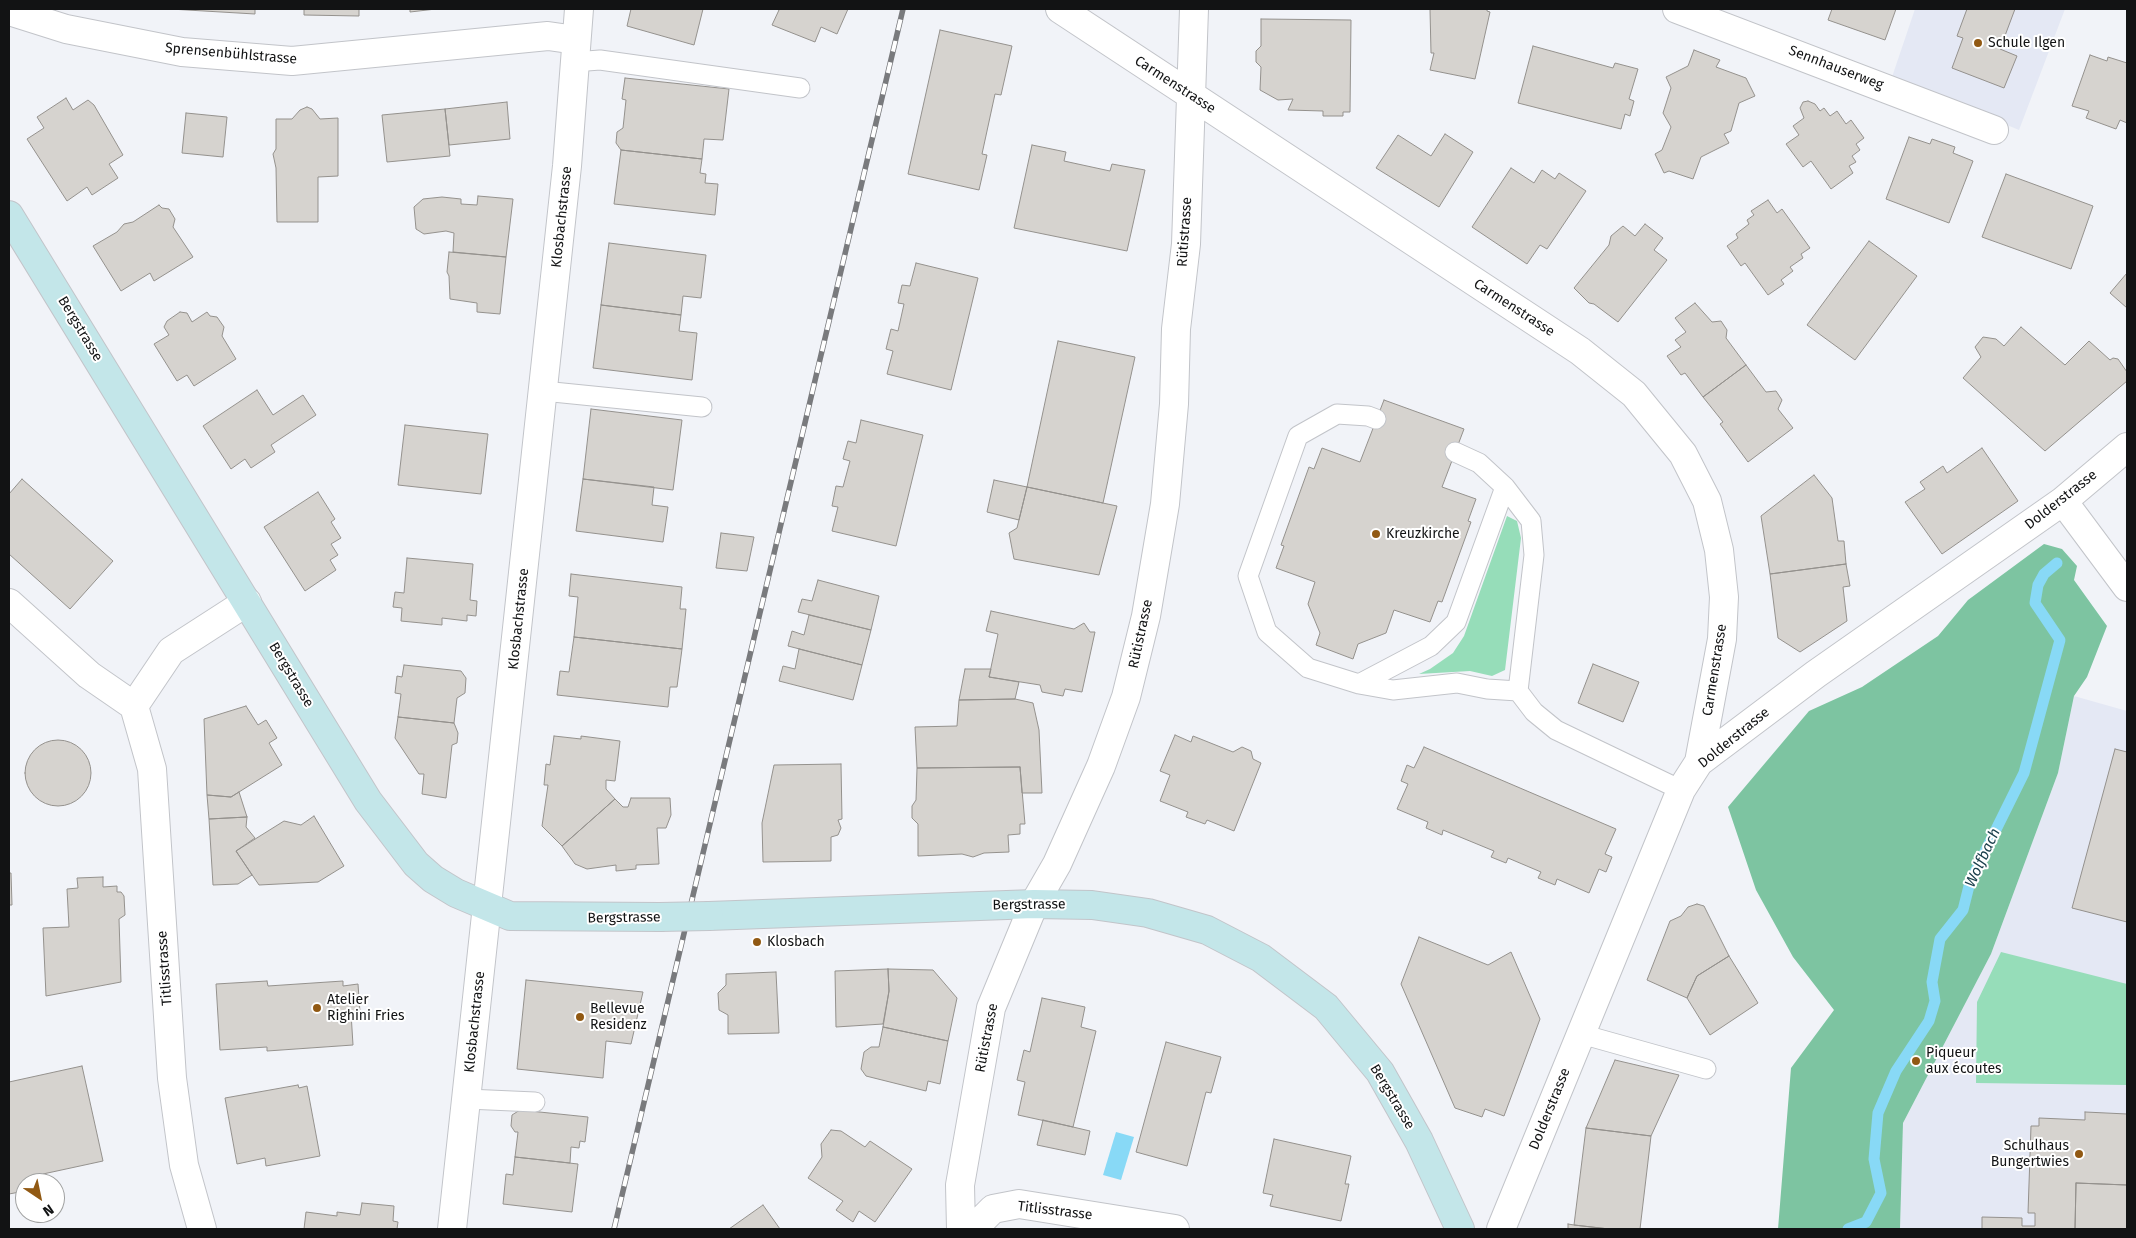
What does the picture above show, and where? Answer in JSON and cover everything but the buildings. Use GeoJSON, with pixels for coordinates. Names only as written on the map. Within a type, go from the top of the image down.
{"type":"FeatureCollection","features":[{"type":"Feature","properties":{"kind":"main road","name":"Bergstrasse"},"geometry":{"type":"LineString","coordinates":[[9,215],[368,801],[416,864],[432,879],[487,908],[510,916],[660,917],[1034,904],[1092,905],[1148,913],[1207,930],[1261,958],[1326,1007],[1380,1072],[1419,1141],[1460,1229]]}},
{"type":"Feature","properties":{"kind":"street","name":"Klosbachstrasse"},"geometry":{"type":"LineString","coordinates":[[452,1229],[567,166],[579,9]]}},
{"type":"Feature","properties":{"kind":"street","name":"Carmenstrasse"},"geometry":{"type":"LineString","coordinates":[[1060,9],[1580,351],[1634,394],[1682,454],[1707,501],[1719,550],[1724,597],[1722,639],[1699,762]]}},
{"type":"Feature","properties":{"kind":"street","name":"Rütistrasse"},"geometry":{"type":"LineString","coordinates":[[961,1229],[960,1185],[991,1008],[1034,904],[1056,864],[1100,766],[1126,697],[1146,616],[1165,504],[1174,404],[1176,329],[1186,244],[1194,9]]}},
{"type":"Feature","properties":{"kind":"street","name":"Sennhauserweg"},"geometry":{"type":"LineString","coordinates":[[1677,9],[1994,130]]}},
{"type":"Feature","properties":{"kind":"street","name":"Sprensenbühlstrasse"},"geometry":{"type":"LineString","coordinates":[[9,11],[66,29],[182,52],[292,61],[548,36],[575,51]]}},
{"type":"Feature","properties":{"kind":"street","name":"Dolderstrasse"},"geometry":{"type":"LineString","coordinates":[[1501,1229],[1681,790],[1699,762],[1816,674],[2063,501],[2127,447]]}},
{"type":"Feature","properties":{"kind":"street"},"geometry":{"type":"LineString","coordinates":[[2063,501],[2127,587]]}},
{"type":"Feature","properties":{"kind":"street"},"geometry":{"type":"LineString","coordinates":[[9,603],[89,674],[134,706],[171,651],[247,602]]}},
{"type":"Feature","properties":{"kind":"street","name":"Titlisstrasse"},"geometry":{"type":"LineString","coordinates":[[134,706],[152,769],[172,1078],[184,1165],[202,1229]]}},
{"type":"Feature","properties":{"kind":"street","name":"Titlisstrasse"},"geometry":{"type":"LineString","coordinates":[[973,1229],[993,1209],[1019,1204],[1175,1229]]}},
{"type":"Feature","properties":{"kind":"lane"},"geometry":{"type":"LineString","coordinates":[[575,51],[600,60],[800,88]]}},
{"type":"Feature","properties":{"kind":"lane"},"geometry":{"type":"LineString","coordinates":[[543,391],[702,406]]}},
{"type":"Feature","properties":{"kind":"lane"},"geometry":{"type":"LineString","coordinates":[[1376,419],[1368,416],[1337,414],[1298,436],[1248,576],[1267,632],[1308,668],[1359,684],[1393,690],[1457,683],[1487,689],[1518,691]]}},
{"type":"Feature","properties":{"kind":"lane"},"geometry":{"type":"LineString","coordinates":[[1455,452],[1479,463],[1505,487],[1531,521],[1534,555],[1518,691],[1534,712],[1556,730],[1681,790]]}},
{"type":"Feature","properties":{"kind":"lane"},"geometry":{"type":"LineString","coordinates":[[1359,684],[1431,646],[1456,622],[1505,487]]}},
{"type":"Feature","properties":{"kind":"lane"},"geometry":{"type":"LineString","coordinates":[[1581,1034],[1706,1069]]}},
{"type":"Feature","properties":{"kind":"lane"},"geometry":{"type":"LineString","coordinates":[[467,1099],[535,1102]]}},
{"type":"Feature","properties":{"kind":"shaded area","name":"Schule Ilgen"},"geometry":{"type":"Polygon","coordinates":[[[1915,9],[2065,9],[2019,130],[1892,77],[1915,9]]]}},
{"type":"Feature","properties":{"kind":"shaded area"},"geometry":{"type":"Polygon","coordinates":[[[2074,696],[2127,711],[2127,1229],[1900,1229],[1903,1123],[1991,954],[2058,773],[2074,696]]]}},
{"type":"Feature","properties":{"kind":"green space"},"geometry":{"type":"Polygon","coordinates":[[[1507,516],[1517,521],[1521,538],[1505,670],[1492,676],[1470,671],[1419,674],[1430,669],[1453,653],[1464,636],[1507,516]]]}},
{"type":"Feature","properties":{"kind":"green space"},"geometry":{"type":"Polygon","coordinates":[[[2044,544],[2062,549],[2077,566],[2074,580],[2107,626],[2087,677],[2074,696],[2058,773],[1991,954],[1903,1123],[1900,1229],[1778,1229],[1791,1068],[1834,1010],[1793,957],[1756,890],[1728,807],[1809,711],[1862,687],[1938,636],[1968,600],[2044,544]]]}},
{"type":"Feature","properties":{"kind":"green space"},"geometry":{"type":"Polygon","coordinates":[[[2001,952],[2127,984],[2127,1085],[1976,1083],[1977,1002],[2001,952]]]}},
{"type":"Feature","properties":{"kind":"water"},"geometry":{"type":"Polygon","coordinates":[[[1116,1132],[1134,1137],[1121,1180],[1103,1175],[1116,1132]]]}},
{"type":"Feature","properties":{"kind":"waterway","name":"Wolfbach"},"geometry":{"type":"LineString","coordinates":[[1848,1229],[1866,1222],[1881,1193],[1874,1159],[1878,1113],[1896,1071],[1929,1021],[1935,1001],[1932,982],[1940,939],[1963,910],[1970,882],[2024,773],[2060,640],[2035,603],[2038,585],[2044,574],[2057,563]]}},
{"type":"Feature","properties":{"kind":"railway"},"geometry":{"type":"LineString","coordinates":[[614,1229],[903,9]]}},
{"type":"Feature","properties":{"kind":"place","name":"Schule Ilgen"},"geometry":{"type":"Point","coordinates":[1978,43]}},
{"type":"Feature","properties":{"kind":"place","name":"Kreuzkirche"},"geometry":{"type":"Point","coordinates":[1376,534]}},
{"type":"Feature","properties":{"kind":"place","name":"Klosbach"},"geometry":{"type":"Point","coordinates":[757,942]}},
{"type":"Feature","properties":{"kind":"place","name":"Atelier Righini Fries"},"geometry":{"type":"Point","coordinates":[317,1008]}},
{"type":"Feature","properties":{"kind":"place","name":"Bellevue Residenz"},"geometry":{"type":"Point","coordinates":[580,1017]}},
{"type":"Feature","properties":{"kind":"place","name":"Piqueur aux écoutes"},"geometry":{"type":"Point","coordinates":[1916,1061]}},
{"type":"Feature","properties":{"kind":"place","name":"Schulhaus Bungertwies"},"geometry":{"type":"Point","coordinates":[2079,1154]}}]}
